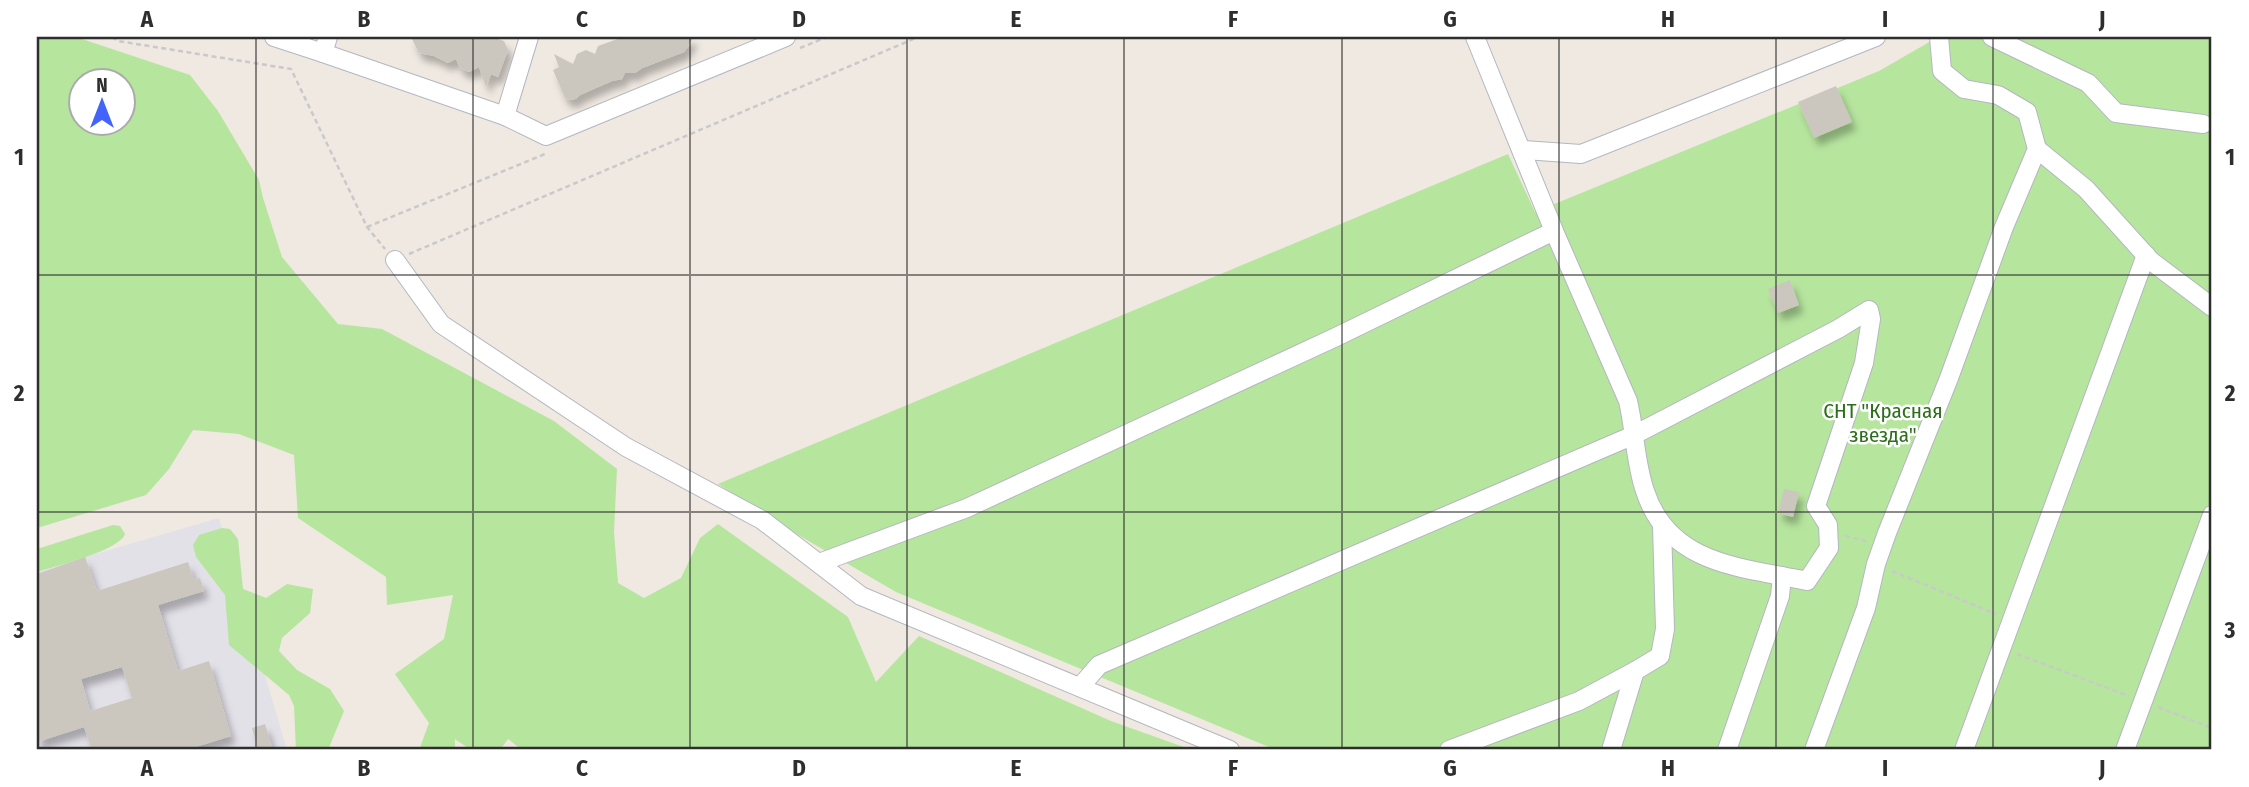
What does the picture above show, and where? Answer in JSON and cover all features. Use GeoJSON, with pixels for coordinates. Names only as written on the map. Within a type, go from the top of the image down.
{"type":"FeatureCollection","features":[{"type":"Feature","properties":{"kind":"street"},"geometry":{"type":"LineString","coordinates":[[274,37],[326,45],[505,116],[546,136],[780,38]]}},
{"type":"Feature","properties":{"kind":"street"},"geometry":{"type":"LineString","coordinates":[[505,116],[529,37]]}},
{"type":"Feature","properties":{"kind":"street"},"geometry":{"type":"LineString","coordinates":[[1080,687],[1099,664],[1634,435],[1838,329],[1869,310],[1871,318],[1864,363],[1816,506],[1828,525],[1829,548],[1807,582],[1718,562],[1683,546],[1662,526],[1645,492],[1634,435],[1628,401],[1554,231],[1475,37]]}},
{"type":"Feature","properties":{"kind":"street"},"geometry":{"type":"LineString","coordinates":[[1523,150],[1581,154],[1876,37]]}},
{"type":"Feature","properties":{"kind":"street"},"geometry":{"type":"LineString","coordinates":[[1939,37],[1942,71],[1964,89],[1998,95],[2026,112],[2038,149],[2086,189],[2146,255],[2212,307]]}},
{"type":"Feature","properties":{"kind":"street"},"geometry":{"type":"LineString","coordinates":[[1992,37],[2088,83],[2116,113],[2203,124]]}},
{"type":"Feature","properties":{"kind":"street"},"geometry":{"type":"LineString","coordinates":[[1814,750],[1866,608],[1882,545],[1949,377],[2004,227],[2038,149]]}},
{"type":"Feature","properties":{"kind":"street"},"geometry":{"type":"LineString","coordinates":[[819,563],[967,508],[1336,337],[1554,231]]}},
{"type":"Feature","properties":{"kind":"street"},"geometry":{"type":"LineString","coordinates":[[1964,750],[2146,255]]}},
{"type":"Feature","properties":{"kind":"street"},"geometry":{"type":"LineString","coordinates":[[395,260],[442,324],[626,447],[762,520],[861,596],[1230,750]]}},
{"type":"Feature","properties":{"kind":"street"},"geometry":{"type":"LineString","coordinates":[[2125,750],[2212,515]]}},
{"type":"Feature","properties":{"kind":"street"},"geometry":{"type":"LineString","coordinates":[[1449,750],[1579,701],[1660,656],[1665,629],[1662,526]]}},
{"type":"Feature","properties":{"kind":"street"},"geometry":{"type":"LineString","coordinates":[[1727,750],[1780,596],[1782,576]]}},
{"type":"Feature","properties":{"kind":"street"},"geometry":{"type":"LineString","coordinates":[[1611,750],[1635,671]]}},
{"type":"Feature","properties":{"kind":"path"},"geometry":{"type":"LineString","coordinates":[[112,37],[118,41],[290,69],[367,227],[395,260],[918,37]]}},
{"type":"Feature","properties":{"kind":"path"},"geometry":{"type":"LineString","coordinates":[[1828,525],[1841,535],[1882,545]]}},
{"type":"Feature","properties":{"kind":"path"},"geometry":{"type":"LineString","coordinates":[[1876,564],[2011,620]]}},
{"type":"Feature","properties":{"kind":"path"},"geometry":{"type":"LineString","coordinates":[[2001,648],[2212,728]]}},
{"type":"Feature","properties":{"kind":"shaded area"},"geometry":{"type":"Polygon","coordinates":[[[219,518],[287,750],[37,750],[37,571],[219,518]]]}},
{"type":"Feature","properties":{"kind":"green space"},"geometry":{"type":"Polygon","coordinates":[[[37,37],[76,37],[190,75],[218,111],[259,180],[282,257],[338,324],[382,329],[554,421],[617,469],[614,532],[618,583],[644,598],[681,578],[700,538],[718,524],[848,617],[876,682],[919,636],[1111,721],[1192,750],[522,750],[508,739],[500,750],[471,750],[455,739],[455,750],[419,750],[429,723],[395,674],[444,639],[453,595],[387,605],[386,577],[298,518],[294,455],[239,434],[193,430],[169,469],[146,495],[37,528],[37,37]]]}},
{"type":"Feature","properties":{"kind":"green space","name":"СНТ \"Красная звезда\""},"geometry":{"type":"Polygon","coordinates":[[[1938,37],[2212,37],[2212,750],[1276,750],[896,592],[788,529],[718,484],[1508,154],[1535,212],[1879,71],[1938,37]]]}},
{"type":"Feature","properties":{"kind":"green space"},"geometry":{"type":"Polygon","coordinates":[[[113,525],[120,526],[125,534],[111,546],[37,572],[37,549],[113,525]]]}},
{"type":"Feature","properties":{"kind":"green space"},"geometry":{"type":"Polygon","coordinates":[[[222,528],[230,529],[238,539],[243,589],[266,598],[287,584],[313,589],[310,613],[282,638],[279,651],[297,670],[330,689],[344,711],[328,750],[296,750],[294,706],[289,695],[229,645],[225,595],[196,557],[193,545],[199,535],[222,528]]]}},
{"type":"Feature","properties":{"kind":"building"},"geometry":{"type":"Polygon","coordinates":[[[411,37],[492,37],[504,41],[508,50],[498,77],[491,74],[486,87],[479,67],[469,72],[460,68],[456,59],[448,63],[419,53],[411,37]]]}},
{"type":"Feature","properties":{"kind":"building"},"geometry":{"type":"Polygon","coordinates":[[[623,37],[694,37],[684,52],[635,73],[625,73],[622,79],[572,100],[565,98],[553,70],[559,67],[554,54],[573,64],[577,54],[586,50],[595,54],[598,46],[623,37]]]}},
{"type":"Feature","properties":{"kind":"building"},"geometry":{"type":"Polygon","coordinates":[[[1836,86],[1852,122],[1814,138],[1798,102],[1836,86]]]}},
{"type":"Feature","properties":{"kind":"building"},"geometry":{"type":"Polygon","coordinates":[[[1790,280],[1799,305],[1778,313],[1768,289],[1790,280]]]}},
{"type":"Feature","properties":{"kind":"building"},"geometry":{"type":"Polygon","coordinates":[[[1784,489],[1799,492],[1793,517],[1778,513],[1784,489]]]}},
{"type":"Feature","properties":{"kind":"building"},"geometry":{"type":"Polygon","coordinates":[[[85,557],[97,591],[188,562],[194,580],[200,578],[204,591],[158,605],[178,671],[209,661],[231,736],[186,750],[92,750],[84,727],[37,742],[37,574],[85,557]],[[122,667],[81,679],[90,711],[132,698],[122,667]]]}},
{"type":"Feature","properties":{"kind":"building"},"geometry":{"type":"Polygon","coordinates":[[[265,724],[273,750],[258,750],[252,728],[265,724]]]}}]}
